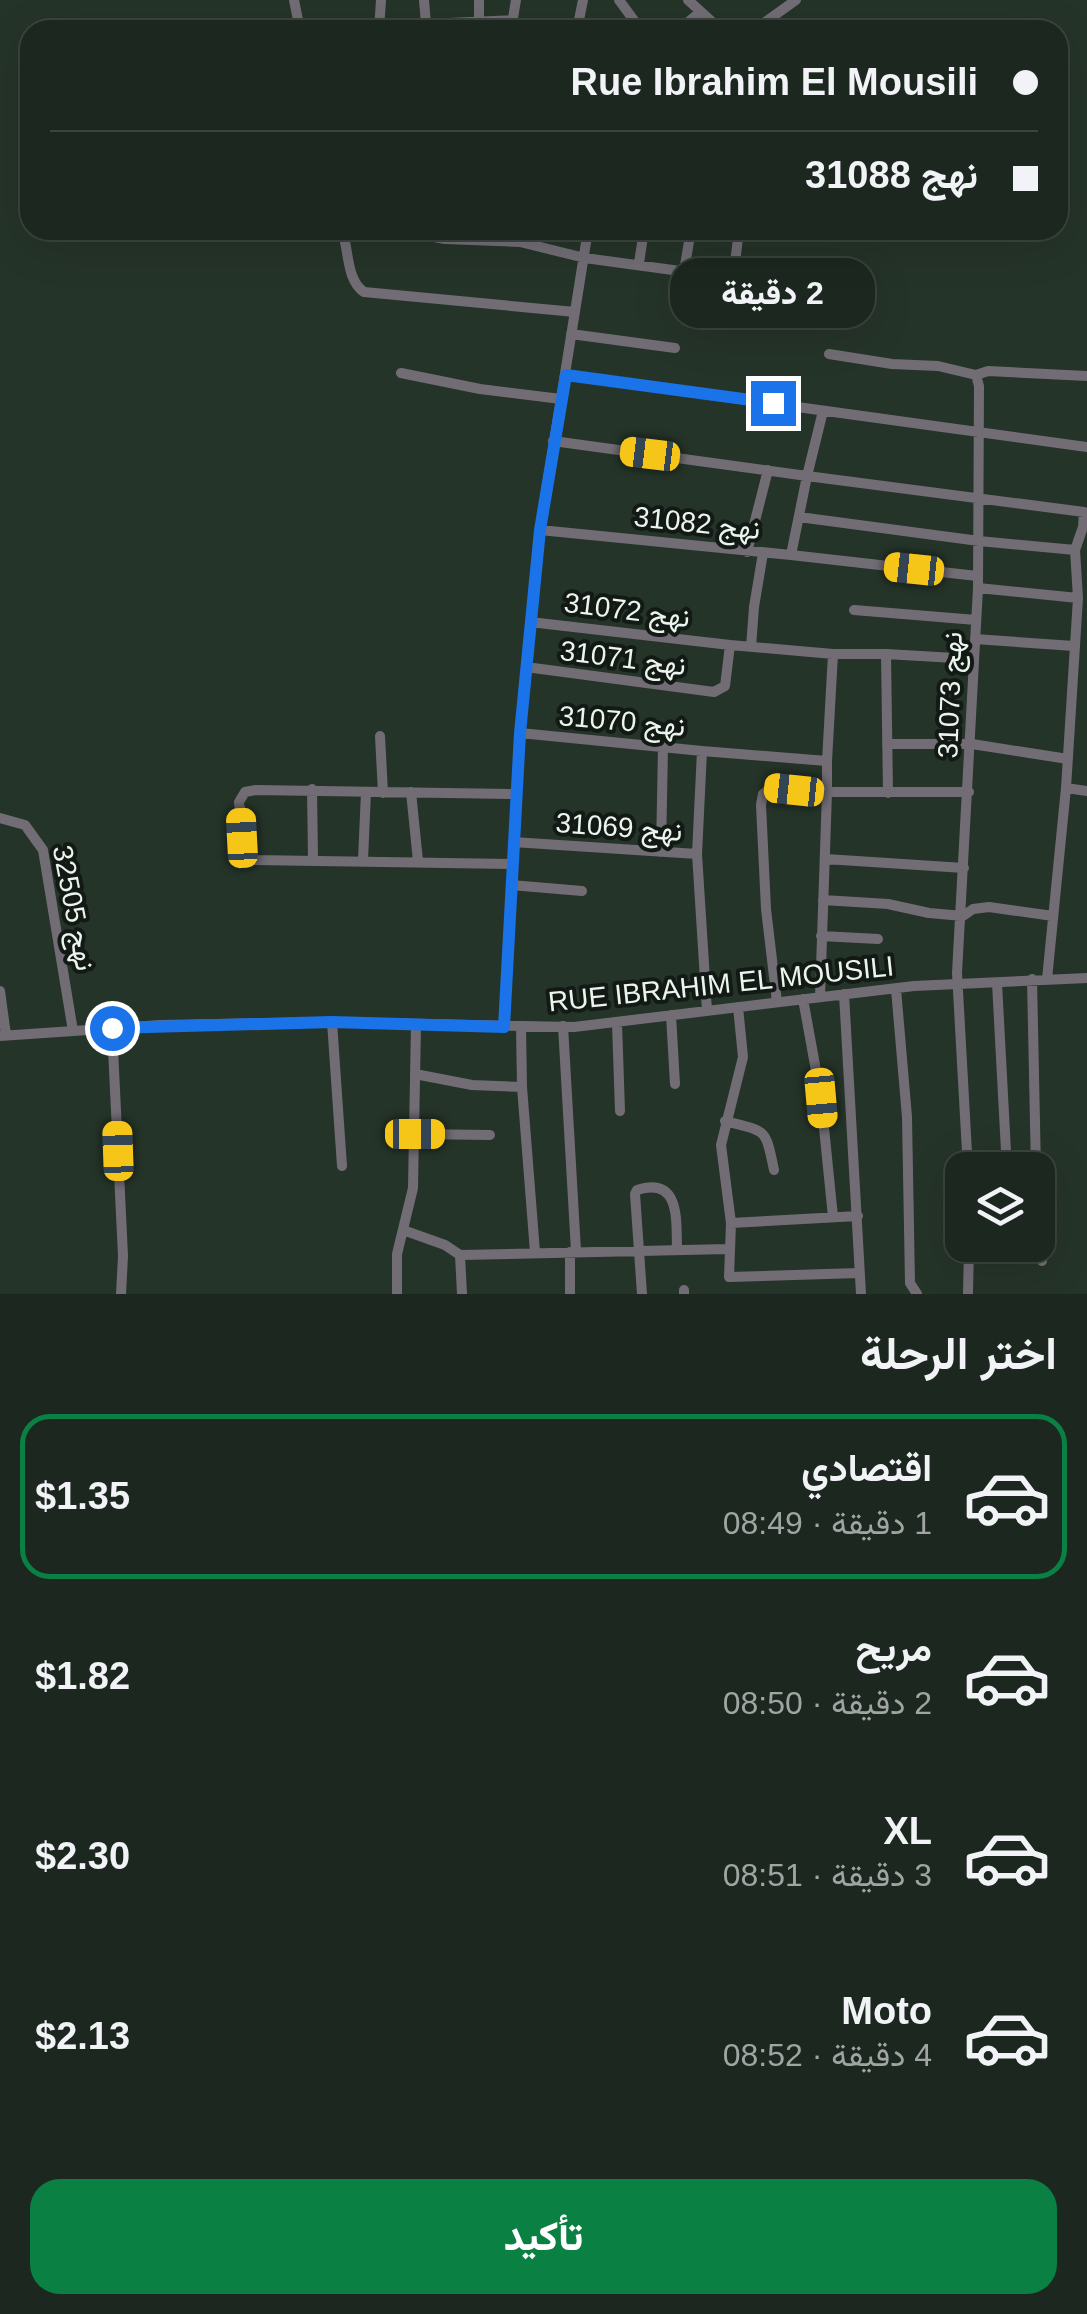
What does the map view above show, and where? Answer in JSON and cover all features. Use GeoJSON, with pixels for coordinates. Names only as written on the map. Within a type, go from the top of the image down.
{"type":"FeatureCollection","features":[{"type":"Feature","properties":{"kind":"street"},"geometry":{"type":"LineString","coordinates":[[479,0],[479,20]]}},
{"type":"Feature","properties":{"kind":"street"},"geometry":{"type":"LineString","coordinates":[[688,0],[710,20]]}},
{"type":"Feature","properties":{"kind":"street"},"geometry":{"type":"LineString","coordinates":[[768,20],[796,0]]}},
{"type":"Feature","properties":{"kind":"street"},"geometry":{"type":"LineString","coordinates":[[691,20],[700,12]]}},
{"type":"Feature","properties":{"kind":"street"},"geometry":{"type":"LineString","coordinates":[[344,240],[352,276],[364,292],[575,312]]}},
{"type":"Feature","properties":{"kind":"street"},"geometry":{"type":"LineString","coordinates":[[470,240],[520,242],[584,258],[718,277],[732,275],[737,240]]}},
{"type":"Feature","properties":{"kind":"street"},"geometry":{"type":"LineString","coordinates":[[504,1027],[515,794],[530,622],[553,441],[587,240]]}},
{"type":"Feature","properties":{"kind":"street"},"geometry":{"type":"LineString","coordinates":[[639,263],[642,240]]}},
{"type":"Feature","properties":{"kind":"street"},"geometry":{"type":"LineString","coordinates":[[684,271],[689,240]]}},
{"type":"Feature","properties":{"kind":"street"},"geometry":{"type":"LineString","coordinates":[[570,334],[676,348]]}},
{"type":"Feature","properties":{"kind":"street"},"geometry":{"type":"LineString","coordinates":[[829,354],[892,364],[938,366],[976,376],[988,371],[1087,376]]}},
{"type":"Feature","properties":{"kind":"street"},"geometry":{"type":"LineString","coordinates":[[401,374],[480,390],[560,399]]}},
{"type":"Feature","properties":{"kind":"street"},"geometry":{"type":"LineString","coordinates":[[566,375],[1087,447]]}},
{"type":"Feature","properties":{"kind":"street","name":"نهج 31073"},"geometry":{"type":"LineString","coordinates":[[967,1152],[958,986],[980,542],[980,386],[976,376]]}},
{"type":"Feature","properties":{"kind":"street","name":"نهج 31082"},"geometry":{"type":"LineString","coordinates":[[540,530],[791,555],[823,411]]}},
{"type":"Feature","properties":{"kind":"street"},"geometry":{"type":"LineString","coordinates":[[553,441],[1086,512],[1075,550],[1078,598],[1068,759],[1047,979]]}},
{"type":"Feature","properties":{"kind":"street"},"geometry":{"type":"LineString","coordinates":[[747,552],[768,470]]}},
{"type":"Feature","properties":{"kind":"street"},"geometry":{"type":"LineString","coordinates":[[799,517],[980,542],[1075,550]]}},
{"type":"Feature","properties":{"kind":"street"},"geometry":{"type":"LineString","coordinates":[[752,648],[763,553]]}},
{"type":"Feature","properties":{"kind":"street"},"geometry":{"type":"LineString","coordinates":[[791,555],[1078,598]]}},
{"type":"Feature","properties":{"kind":"street"},"geometry":{"type":"LineString","coordinates":[[854,610],[976,620]]}},
{"type":"Feature","properties":{"kind":"street","name":"نهج 31072"},"geometry":{"type":"LineString","coordinates":[[530,622],[752,648],[972,659]]}},
{"type":"Feature","properties":{"kind":"street"},"geometry":{"type":"LineString","coordinates":[[974,639],[1074,646]]}},
{"type":"Feature","properties":{"kind":"street","name":"نهج 31071"},"geometry":{"type":"LineString","coordinates":[[526,668],[714,692],[725,686],[725,644]]}},
{"type":"Feature","properties":{"kind":"street"},"geometry":{"type":"LineString","coordinates":[[820,996],[833,654]]}},
{"type":"Feature","properties":{"kind":"street"},"geometry":{"type":"LineString","coordinates":[[886,654],[888,792]]}},
{"type":"Feature","properties":{"kind":"street","name":"نهج 31070"},"geometry":{"type":"LineString","coordinates":[[520,733],[702,751],[697,854],[707,1011]]}},
{"type":"Feature","properties":{"kind":"street"},"geometry":{"type":"LineString","coordinates":[[380,736],[383,792]]}},
{"type":"Feature","properties":{"kind":"street"},"geometry":{"type":"LineString","coordinates":[[887,744],[972,744],[1068,759]]}},
{"type":"Feature","properties":{"kind":"street"},"geometry":{"type":"LineString","coordinates":[[661,852],[663,747]]}},
{"type":"Feature","properties":{"kind":"street"},"geometry":{"type":"LineString","coordinates":[[702,751],[827,762]]}},
{"type":"Feature","properties":{"kind":"street"},"geometry":{"type":"LineString","coordinates":[[777,1002],[766,909],[763,794],[773,788],[969,792]]}},
{"type":"Feature","properties":{"kind":"street"},"geometry":{"type":"LineString","coordinates":[[1066,788],[1087,791]]}},
{"type":"Feature","properties":{"kind":"street"},"geometry":{"type":"LineString","coordinates":[[513,864],[249,858],[242,838],[240,802],[245,792],[312,790],[515,794]]}},
{"type":"Feature","properties":{"kind":"street"},"geometry":{"type":"LineString","coordinates":[[312,790],[313,859]]}},
{"type":"Feature","properties":{"kind":"street"},"geometry":{"type":"LineString","coordinates":[[363,860],[366,792]]}},
{"type":"Feature","properties":{"kind":"street"},"geometry":{"type":"LineString","coordinates":[[411,792],[418,860]]}},
{"type":"Feature","properties":{"kind":"street","name":"نهج 32505"},"geometry":{"type":"LineString","coordinates":[[0,818],[25,825],[44,850],[73,1031]]}},
{"type":"Feature","properties":{"kind":"street","name":"نهج 31069"},"geometry":{"type":"LineString","coordinates":[[514,842],[697,854]]}},
{"type":"Feature","properties":{"kind":"street"},"geometry":{"type":"LineString","coordinates":[[826,859],[964,868]]}},
{"type":"Feature","properties":{"kind":"street"},"geometry":{"type":"LineString","coordinates":[[511,885],[582,891]]}},
{"type":"Feature","properties":{"kind":"street"},"geometry":{"type":"LineString","coordinates":[[823,900],[888,904],[963,916],[973,909],[989,907],[1053,916]]}},
{"type":"Feature","properties":{"kind":"street"},"geometry":{"type":"LineString","coordinates":[[821,936],[878,939]]}},
{"type":"Feature","properties":{"kind":"street","name":"RUE IBRAHIM EL MOUSILI"},"geometry":{"type":"LineString","coordinates":[[3,1036],[112,1028],[332,1022],[563,1026],[896,989],[1087,978]]}},
{"type":"Feature","properties":{"kind":"street"},"geometry":{"type":"LineString","coordinates":[[1032,980],[1036,1152]]}},
{"type":"Feature","properties":{"kind":"street"},"geometry":{"type":"LineString","coordinates":[[997,983],[1007,1152]]}},
{"type":"Feature","properties":{"kind":"street"},"geometry":{"type":"LineString","coordinates":[[896,989],[906,1117],[910,1283],[917,1294]]}},
{"type":"Feature","properties":{"kind":"street"},"geometry":{"type":"LineString","coordinates":[[0,991],[3,1036]]}},
{"type":"Feature","properties":{"kind":"street"},"geometry":{"type":"LineString","coordinates":[[844,994],[861,1294]]}},
{"type":"Feature","properties":{"kind":"street"},"geometry":{"type":"LineString","coordinates":[[803,999],[821,1098],[832,1217]]}},
{"type":"Feature","properties":{"kind":"street"},"geometry":{"type":"LineString","coordinates":[[732,1294],[728,1249],[731,1222],[721,1145],[743,1057],[738,1007]]}},
{"type":"Feature","properties":{"kind":"street"},"geometry":{"type":"LineString","coordinates":[[671,1015],[674,1084]]}},
{"type":"Feature","properties":{"kind":"street"},"geometry":{"type":"LineString","coordinates":[[332,1022],[342,1166]]}},
{"type":"Feature","properties":{"kind":"street"},"geometry":{"type":"LineString","coordinates":[[616,1023],[620,1111]]}},
{"type":"Feature","properties":{"kind":"street"},"geometry":{"type":"LineString","coordinates":[[398,1294],[397,1254],[413,1188],[416,1024]]}},
{"type":"Feature","properties":{"kind":"street"},"geometry":{"type":"LineString","coordinates":[[563,1026],[573,1252],[570,1294]]}},
{"type":"Feature","properties":{"kind":"street"},"geometry":{"type":"LineString","coordinates":[[520,1027],[535,1252]]}},
{"type":"Feature","properties":{"kind":"street"},"geometry":{"type":"LineString","coordinates":[[112,1028],[123,1256],[121,1294]]}},
{"type":"Feature","properties":{"kind":"street"},"geometry":{"type":"LineString","coordinates":[[415,1074],[472,1085],[522,1087]]}},
{"type":"Feature","properties":{"kind":"street"},"geometry":{"type":"LineString","coordinates":[[725,1121],[761,1131],[767,1137],[774,1170]]}},
{"type":"Feature","properties":{"kind":"street"},"geometry":{"type":"LineString","coordinates":[[415,1134],[490,1134]]}},
{"type":"Feature","properties":{"kind":"street"},"geometry":{"type":"LineString","coordinates":[[642,1294],[635,1194],[644,1187],[671,1197],[675,1205],[677,1248]]}},
{"type":"Feature","properties":{"kind":"street"},"geometry":{"type":"LineString","coordinates":[[731,1222],[858,1216]]}},
{"type":"Feature","properties":{"kind":"street"},"geometry":{"type":"LineString","coordinates":[[403,1230],[446,1245],[460,1255],[728,1249]]}},
{"type":"Feature","properties":{"kind":"street"},"geometry":{"type":"LineString","coordinates":[[460,1255],[462,1294]]}},
{"type":"Feature","properties":{"kind":"street"},"geometry":{"type":"LineString","coordinates":[[968,1294],[969,1262]]}},
{"type":"Feature","properties":{"kind":"street"},"geometry":{"type":"LineString","coordinates":[[729,1278],[859,1274]]}},
{"type":"Feature","properties":{"kind":"route"},"geometry":{"type":"LineString","coordinates":[[112,1028],[332,1022],[504,1027],[520,733],[540,530],[566,375],[773,403]]}}]}
